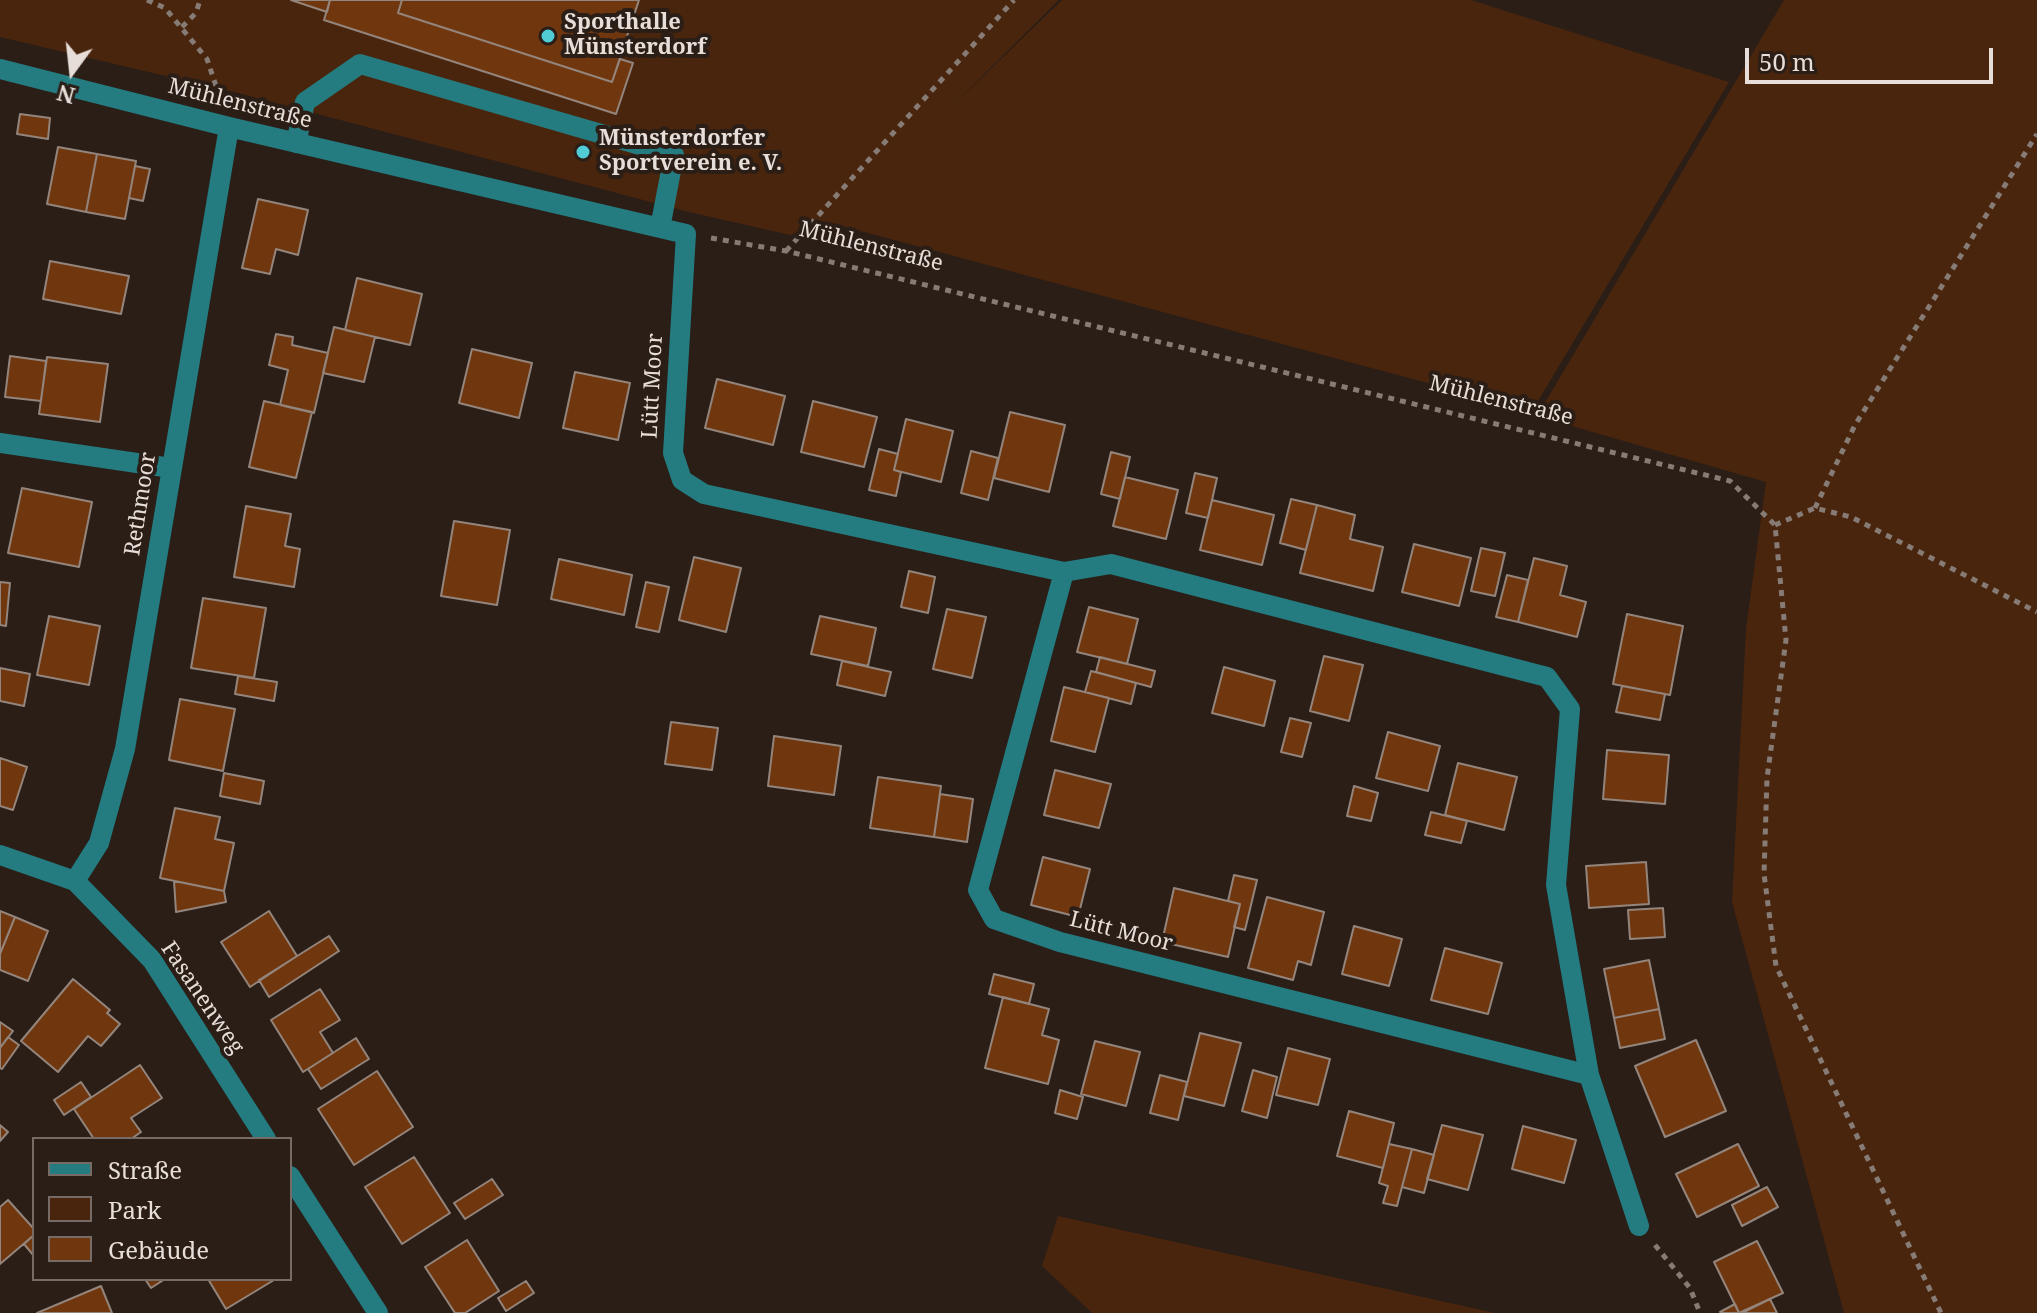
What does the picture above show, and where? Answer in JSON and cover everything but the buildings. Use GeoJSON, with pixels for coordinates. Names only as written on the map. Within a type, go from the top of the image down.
{"type":"FeatureCollection","features":[{"type":"Feature","properties":{"kind":"street"},"geometry":{"type":"LineString","coordinates":[[296,143],[305,102],[360,64],[674,155],[660,228]]}},
{"type":"Feature","properties":{"kind":"street","name":"Mühlenstraße"},"geometry":{"type":"LineString","coordinates":[[0,69],[229,127],[686,234]]}},
{"type":"Feature","properties":{"kind":"street","name":"Rethmoor"},"geometry":{"type":"LineString","coordinates":[[75,881],[99,843],[125,749],[229,127]]}},
{"type":"Feature","properties":{"kind":"street","name":"Lütt Moor"},"geometry":{"type":"LineString","coordinates":[[686,234],[673,453],[682,480],[704,494],[1064,572],[1111,564],[1547,677],[1570,709],[1556,885],[1589,1075],[1639,1226]]}},
{"type":"Feature","properties":{"kind":"street"},"geometry":{"type":"LineString","coordinates":[[0,443],[171,468]]}},
{"type":"Feature","properties":{"kind":"street","name":"Lütt Moor"},"geometry":{"type":"LineString","coordinates":[[1064,572],[978,890],[994,919],[1060,942],[1589,1075]]}},
{"type":"Feature","properties":{"kind":"street","name":"Fasanenweg"},"geometry":{"type":"LineString","coordinates":[[0,855],[75,881],[152,960],[265,1137]]}},
{"type":"Feature","properties":{"kind":"street"},"geometry":{"type":"LineString","coordinates":[[292,1179],[378,1313]]}},
{"type":"Feature","properties":{"kind":"path"},"geometry":{"type":"LineString","coordinates":[[147,0],[165,8],[207,59],[229,127]]}},
{"type":"Feature","properties":{"kind":"path"},"geometry":{"type":"LineString","coordinates":[[182,27],[196,13],[200,0]]}},
{"type":"Feature","properties":{"kind":"path"},"geometry":{"type":"LineString","coordinates":[[786,251],[1014,0]]}},
{"type":"Feature","properties":{"kind":"path"},"geometry":{"type":"LineString","coordinates":[[1815,508],[1855,425],[2037,134]]}},
{"type":"Feature","properties":{"kind":"path","name":"Mühlenstraße"},"geometry":{"type":"LineString","coordinates":[[686,234],[786,251],[1730,481],[1775,525]]}},
{"type":"Feature","properties":{"kind":"path"},"geometry":{"type":"LineString","coordinates":[[1941,1313],[1776,966],[1764,874],[1767,778],[1786,640],[1775,525],[1815,508],[1851,517],[2037,612]]}},
{"type":"Feature","properties":{"kind":"path"},"geometry":{"type":"LineString","coordinates":[[1639,1226],[1690,1288],[1700,1313]]}},
{"type":"Feature","properties":{"kind":"green space"},"geometry":{"type":"Polygon","coordinates":[[[0,0],[1059,0],[943,115],[1062,0],[1471,0],[1729,82],[1532,411],[831,223],[790,235],[685,211],[238,93],[0,37],[0,0]]]}},
{"type":"Feature","properties":{"kind":"green space"},"geometry":{"type":"Polygon","coordinates":[[[1784,0],[2037,0],[2037,1313],[1844,1313],[1732,902],[1746,629],[1766,482],[1537,416],[1784,0]]]}},
{"type":"Feature","properties":{"kind":"green space"},"geometry":{"type":"Polygon","coordinates":[[[1058,1216],[1495,1313],[1092,1313],[1042,1266],[1058,1216]]]}},
{"type":"Feature","properties":{"kind":"place","name":"Sporthalle Münsterdorf"},"geometry":{"type":"Point","coordinates":[548,36]}},
{"type":"Feature","properties":{"kind":"place","name":"Münsterdorfer Sportverein e. V."},"geometry":{"type":"Point","coordinates":[583,152]}}]}
